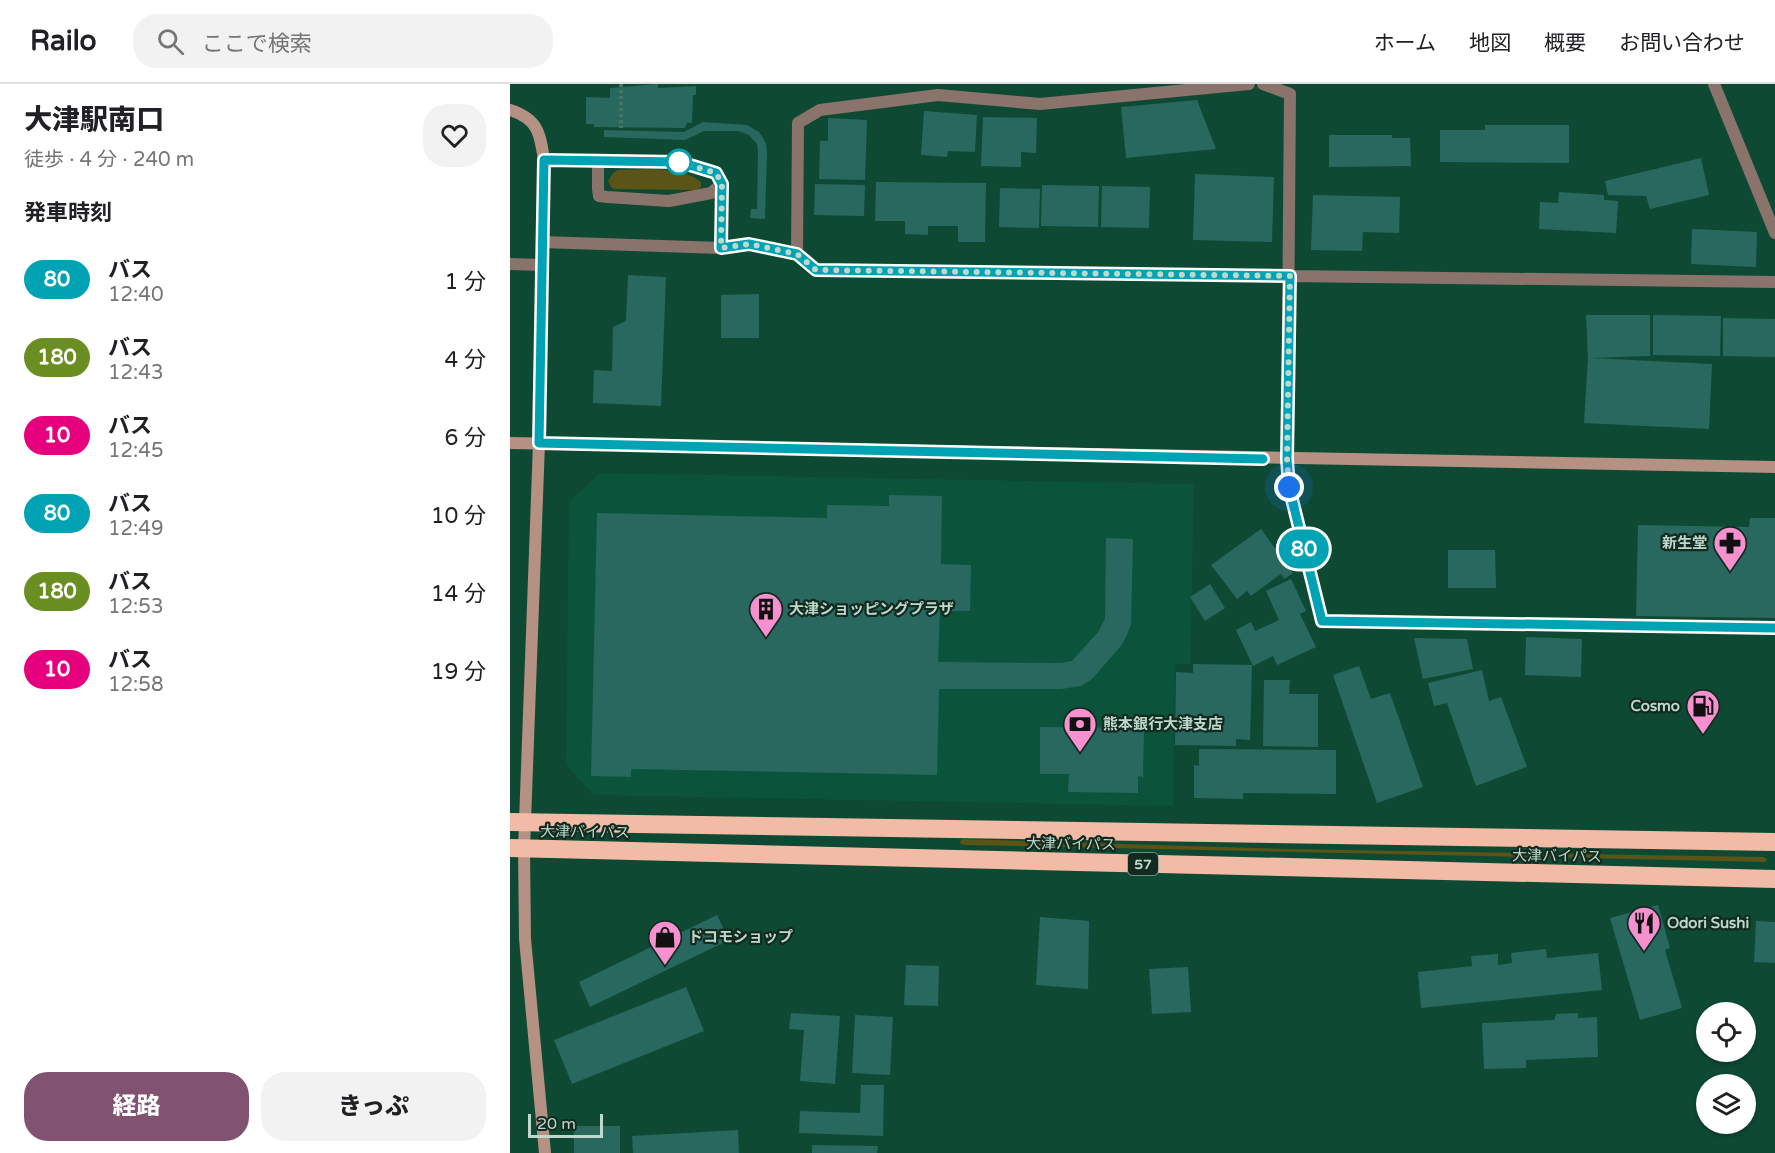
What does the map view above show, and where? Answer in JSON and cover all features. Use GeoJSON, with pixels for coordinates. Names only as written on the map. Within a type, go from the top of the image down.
{"type":"FeatureCollection","features":[{"type":"Feature","properties":{"kind":"highway","name":"大津バイパス"},"geometry":{"type":"LineString","coordinates":[[517,822],[1775,842]]}},
{"type":"Feature","properties":{"kind":"highway","name":"大津バイパス"},"geometry":{"type":"LineString","coordinates":[[517,848],[1775,879]]}},
{"type":"Feature","properties":{"kind":"street"},"geometry":{"type":"LineString","coordinates":[[797,254],[798,123],[820,110],[938,95],[1040,104],[1249,84]]}},
{"type":"Feature","properties":{"kind":"street"},"geometry":{"type":"LineString","coordinates":[[1263,84],[1290,94],[1287,459],[1289,487],[1322,621],[1775,628]]}},
{"type":"Feature","properties":{"kind":"street"},"geometry":{"type":"LineString","coordinates":[[1714,84],[1775,233]]}},
{"type":"Feature","properties":{"kind":"street"},"geometry":{"type":"LineString","coordinates":[[510,110],[529,118],[540,136],[544,160],[539,443],[517,848],[545,1153]]}},
{"type":"Feature","properties":{"kind":"street"},"geometry":{"type":"LineString","coordinates":[[544,160],[680,162],[716,173],[722,184],[721,248]]}},
{"type":"Feature","properties":{"kind":"street"},"geometry":{"type":"LineString","coordinates":[[598,160],[599,196],[669,201],[711,193],[722,184]]}},
{"type":"Feature","properties":{"kind":"street"},"geometry":{"type":"LineString","coordinates":[[542,242],[721,248],[749,244],[797,254],[816,270],[1775,282]]}},
{"type":"Feature","properties":{"kind":"street"},"geometry":{"type":"LineString","coordinates":[[510,264],[541,265]]}},
{"type":"Feature","properties":{"kind":"street"},"geometry":{"type":"LineString","coordinates":[[510,443],[1775,467]]}},
{"type":"Feature","properties":{"kind":"path"},"geometry":{"type":"LineString","coordinates":[[621,84],[621,128]]}},
{"type":"Feature","properties":{"kind":"shaded area"},"geometry":{"type":"Polygon","coordinates":[[[650,169],[683,173],[701,182],[701,187],[696,190],[614,189],[608,181],[618,170],[650,169]]]}},
{"type":"Feature","properties":{"kind":"shaded area"},"geometry":{"type":"Polygon","coordinates":[[[600,473],[1194,484],[1190,664],[1175,664],[1173,806],[594,795],[566,765],[569,502],[600,473]]]}},
{"type":"Feature","properties":{"kind":"shaded area"},"geometry":{"type":"Polygon","coordinates":[[[961,839],[1288,849],[1763,857],[1767,859],[1765,862],[966,845],[960,844],[961,839]]]}},
{"type":"Feature","properties":{"kind":"building"},"geometry":{"type":"Polygon","coordinates":[[[658,84],[658,88],[696,86],[696,95],[693,95],[692,123],[687,123],[685,128],[594,127],[594,124],[586,124],[586,97],[610,98],[610,88],[658,84]]]}},
{"type":"Feature","properties":{"kind":"building"},"geometry":{"type":"Polygon","coordinates":[[[1197,100],[1216,149],[1126,158],[1121,107],[1197,100]]]}},
{"type":"Feature","properties":{"kind":"building"},"geometry":{"type":"Polygon","coordinates":[[[924,111],[977,115],[975,152],[948,151],[947,157],[921,155],[924,111]]]}},
{"type":"Feature","properties":{"kind":"building"},"geometry":{"type":"Polygon","coordinates":[[[983,117],[1037,118],[1036,153],[1021,152],[1021,167],[981,166],[983,117]]]}},
{"type":"Feature","properties":{"kind":"building"},"geometry":{"type":"Polygon","coordinates":[[[828,118],[867,120],[865,180],[819,179],[820,141],[828,141],[828,118]]]}},
{"type":"Feature","properties":{"kind":"building"},"geometry":{"type":"Polygon","coordinates":[[[703,122],[747,125],[759,132],[763,138],[767,152],[765,219],[750,218],[751,209],[757,209],[758,152],[757,144],[749,135],[738,131],[704,131],[685,140],[604,137],[604,130],[684,132],[703,122]]]}},
{"type":"Feature","properties":{"kind":"building"},"geometry":{"type":"Polygon","coordinates":[[[1485,125],[1569,125],[1569,163],[1440,162],[1440,130],[1485,130],[1485,125]]]}},
{"type":"Feature","properties":{"kind":"building"},"geometry":{"type":"Polygon","coordinates":[[[1329,135],[1392,135],[1392,138],[1410,138],[1411,166],[1329,167],[1329,135]]]}},
{"type":"Feature","properties":{"kind":"building"},"geometry":{"type":"Polygon","coordinates":[[[1701,158],[1709,195],[1650,209],[1646,196],[1608,195],[1605,181],[1701,158]]]}},
{"type":"Feature","properties":{"kind":"building"},"geometry":{"type":"Polygon","coordinates":[[[1195,174],[1274,177],[1272,242],[1193,240],[1195,174]]]}},
{"type":"Feature","properties":{"kind":"building"},"geometry":{"type":"Polygon","coordinates":[[[876,182],[986,183],[985,242],[958,242],[958,226],[928,226],[928,235],[905,234],[905,221],[875,221],[876,182]]]}},
{"type":"Feature","properties":{"kind":"building"},"geometry":{"type":"Polygon","coordinates":[[[815,184],[865,185],[864,216],[814,215],[815,184]]]}},
{"type":"Feature","properties":{"kind":"building"},"geometry":{"type":"Polygon","coordinates":[[[1042,185],[1099,186],[1098,227],[1041,226],[1042,185]]]}},
{"type":"Feature","properties":{"kind":"building"},"geometry":{"type":"Polygon","coordinates":[[[1102,186],[1150,187],[1149,228],[1101,227],[1102,186]]]}},
{"type":"Feature","properties":{"kind":"building"},"geometry":{"type":"Polygon","coordinates":[[[1000,188],[1040,189],[1039,228],[999,227],[1000,188]]]}},
{"type":"Feature","properties":{"kind":"building"},"geometry":{"type":"Polygon","coordinates":[[[1559,192],[1604,195],[1604,200],[1618,201],[1616,233],[1539,229],[1540,202],[1558,203],[1559,192]]]}},
{"type":"Feature","properties":{"kind":"building"},"geometry":{"type":"Polygon","coordinates":[[[1313,195],[1400,197],[1399,233],[1363,232],[1362,251],[1311,250],[1313,195]]]}},
{"type":"Feature","properties":{"kind":"building"},"geometry":{"type":"Polygon","coordinates":[[[1692,229],[1757,232],[1756,267],[1691,264],[1692,229]]]}},
{"type":"Feature","properties":{"kind":"building"},"geometry":{"type":"Polygon","coordinates":[[[628,275],[666,277],[661,406],[593,403],[594,370],[612,371],[613,327],[626,321],[628,275]]]}},
{"type":"Feature","properties":{"kind":"building"},"geometry":{"type":"Polygon","coordinates":[[[759,294],[759,338],[721,338],[721,295],[759,294]]]}},
{"type":"Feature","properties":{"kind":"building"},"geometry":{"type":"Polygon","coordinates":[[[1586,315],[1650,315],[1650,356],[1592,358],[1712,364],[1709,429],[1584,423],[1588,358],[1586,315]]]}},
{"type":"Feature","properties":{"kind":"building"},"geometry":{"type":"Polygon","coordinates":[[[1653,315],[1721,316],[1720,356],[1653,355],[1653,315]]]}},
{"type":"Feature","properties":{"kind":"building"},"geometry":{"type":"Polygon","coordinates":[[[1723,318],[1775,319],[1775,357],[1723,356],[1723,318]]]}},
{"type":"Feature","properties":{"kind":"building","name":"大津ショッピングプラザ"},"geometry":{"type":"Polygon","coordinates":[[[889,495],[942,496],[941,564],[971,565],[970,611],[940,611],[938,662],[1061,663],[1072,661],[1098,632],[1105,619],[1106,538],[1133,539],[1131,624],[1121,646],[1092,679],[1081,686],[1061,689],[939,689],[937,775],[631,769],[631,777],[591,776],[597,513],[827,518],[827,505],[889,506],[889,495]]]}},
{"type":"Feature","properties":{"kind":"building"},"geometry":{"type":"Polygon","coordinates":[[[1750,518],[1775,518],[1775,618],[1636,616],[1638,525],[1749,527],[1750,518]]]}},
{"type":"Feature","properties":{"kind":"building"},"geometry":{"type":"Polygon","coordinates":[[[1261,529],[1293,573],[1284,579],[1281,574],[1251,596],[1247,591],[1237,599],[1211,565],[1261,529]]]}},
{"type":"Feature","properties":{"kind":"building"},"geometry":{"type":"Polygon","coordinates":[[[1448,550],[1495,550],[1496,588],[1448,588],[1448,550]]]}},
{"type":"Feature","properties":{"kind":"building"},"geometry":{"type":"Polygon","coordinates":[[[1291,579],[1306,611],[1300,614],[1316,647],[1277,665],[1273,656],[1253,666],[1236,630],[1251,622],[1255,631],[1279,620],[1266,591],[1291,579]]]}},
{"type":"Feature","properties":{"kind":"building"},"geometry":{"type":"Polygon","coordinates":[[[1210,584],[1225,608],[1205,621],[1190,597],[1210,584]]]}},
{"type":"Feature","properties":{"kind":"building"},"geometry":{"type":"Polygon","coordinates":[[[1526,637],[1582,639],[1581,677],[1525,675],[1526,637]]]}},
{"type":"Feature","properties":{"kind":"building"},"geometry":{"type":"Polygon","coordinates":[[[1414,638],[1467,639],[1473,669],[1423,679],[1414,638]]]}},
{"type":"Feature","properties":{"kind":"building"},"geometry":{"type":"Polygon","coordinates":[[[1193,664],[1252,665],[1250,740],[1236,739],[1236,746],[1175,745],[1176,672],[1193,673],[1193,664]]]}},
{"type":"Feature","properties":{"kind":"building"},"geometry":{"type":"Polygon","coordinates":[[[1359,666],[1371,699],[1390,693],[1423,787],[1377,803],[1333,675],[1359,666]]]}},
{"type":"Feature","properties":{"kind":"building"},"geometry":{"type":"Polygon","coordinates":[[[1482,670],[1489,701],[1501,697],[1527,767],[1476,786],[1447,703],[1434,706],[1428,683],[1482,670]]]}},
{"type":"Feature","properties":{"kind":"building"},"geometry":{"type":"Polygon","coordinates":[[[1264,680],[1290,680],[1289,694],[1318,694],[1318,747],[1263,746],[1264,680]]]}},
{"type":"Feature","properties":{"kind":"building"},"geometry":{"type":"Polygon","coordinates":[[[1040,727],[1144,728],[1143,777],[1138,776],[1138,793],[1068,792],[1069,774],[1040,774],[1040,727]]]}},
{"type":"Feature","properties":{"kind":"building"},"geometry":{"type":"Polygon","coordinates":[[[1199,749],[1336,750],[1336,794],[1243,793],[1243,799],[1194,798],[1194,765],[1199,766],[1199,749]]]}},
{"type":"Feature","properties":{"kind":"building"},"geometry":{"type":"Polygon","coordinates":[[[1658,905],[1670,948],[1665,950],[1682,1008],[1640,1020],[1610,918],[1658,905]]]}},
{"type":"Feature","properties":{"kind":"building"},"geometry":{"type":"Polygon","coordinates":[[[717,915],[729,940],[590,1007],[579,982],[717,915]]]}},
{"type":"Feature","properties":{"kind":"building"},"geometry":{"type":"Polygon","coordinates":[[[1040,917],[1089,921],[1088,989],[1036,985],[1040,917]]]}},
{"type":"Feature","properties":{"kind":"building"},"geometry":{"type":"Polygon","coordinates":[[[1756,921],[1775,922],[1775,963],[1754,962],[1756,921]]]}},
{"type":"Feature","properties":{"kind":"building"},"geometry":{"type":"Polygon","coordinates":[[[1546,949],[1547,958],[1598,953],[1602,990],[1421,1008],[1418,972],[1472,966],[1471,956],[1498,954],[1498,965],[1512,963],[1511,953],[1546,949]]]}},
{"type":"Feature","properties":{"kind":"building"},"geometry":{"type":"Polygon","coordinates":[[[906,965],[939,966],[938,1006],[904,1005],[906,965]]]}},
{"type":"Feature","properties":{"kind":"building"},"geometry":{"type":"Polygon","coordinates":[[[1188,967],[1191,1012],[1152,1014],[1149,969],[1188,967]]]}},
{"type":"Feature","properties":{"kind":"building"},"geometry":{"type":"Polygon","coordinates":[[[686,987],[704,1031],[572,1084],[554,1040],[686,987]]]}},
{"type":"Feature","properties":{"kind":"building"},"geometry":{"type":"Polygon","coordinates":[[[791,1013],[840,1016],[835,1084],[800,1081],[804,1030],[789,1029],[791,1013]]]}},
{"type":"Feature","properties":{"kind":"building"},"geometry":{"type":"Polygon","coordinates":[[[1578,1013],[1578,1018],[1597,1017],[1598,1057],[1526,1060],[1526,1068],[1484,1069],[1482,1023],[1554,1020],[1556,1014],[1578,1013]]]}},
{"type":"Feature","properties":{"kind":"building"},"geometry":{"type":"Polygon","coordinates":[[[855,1015],[893,1017],[890,1075],[852,1073],[855,1015]]]}},
{"type":"Feature","properties":{"kind":"building"},"geometry":{"type":"Polygon","coordinates":[[[861,1085],[884,1085],[883,1136],[799,1133],[800,1111],[860,1113],[861,1085]]]}},
{"type":"Feature","properties":{"kind":"building"},"geometry":{"type":"Polygon","coordinates":[[[574,1126],[620,1126],[620,1153],[574,1153],[574,1126]]]}},
{"type":"Feature","properties":{"kind":"building"},"geometry":{"type":"Polygon","coordinates":[[[738,1130],[739,1153],[633,1153],[632,1136],[738,1130]]]}},
{"type":"Feature","properties":{"kind":"building"},"geometry":{"type":"Polygon","coordinates":[[[812,1145],[878,1146],[877,1153],[812,1153],[812,1145]]]}},
{"type":"Feature","properties":{"kind":"bus line","name":"80"},"geometry":{"type":"LineString","coordinates":[[1263,459],[539,443],[544,160],[680,162],[716,173],[722,184],[721,248],[749,244],[797,254],[816,270],[1290,276],[1287,459],[1289,487],[1322,621],[1775,628]]}},
{"type":"Feature","properties":{"kind":"place","name":"新生堂"},"geometry":{"type":"Point","coordinates":[1730,572]}},
{"type":"Feature","properties":{"kind":"place","name":"大津ショッピングプラザ"},"geometry":{"type":"Point","coordinates":[766,638]}},
{"type":"Feature","properties":{"kind":"place","name":"Cosmo"},"geometry":{"type":"Point","coordinates":[1703,735]}},
{"type":"Feature","properties":{"kind":"place","name":"熊本銀行大津支店"},"geometry":{"type":"Point","coordinates":[1080,753]}},
{"type":"Feature","properties":{"kind":"place","name":"Odori Sushi"},"geometry":{"type":"Point","coordinates":[1644,952]}},
{"type":"Feature","properties":{"kind":"place","name":"ドコモショップ"},"geometry":{"type":"Point","coordinates":[665,966]}},
{"type":"Feature","properties":{"kind":"route"},"geometry":{"type":"LineString","coordinates":[[679,162],[716,173],[722,184],[721,248],[749,244],[797,254],[816,270],[1290,276],[1287,459],[1289,487]]}}]}
